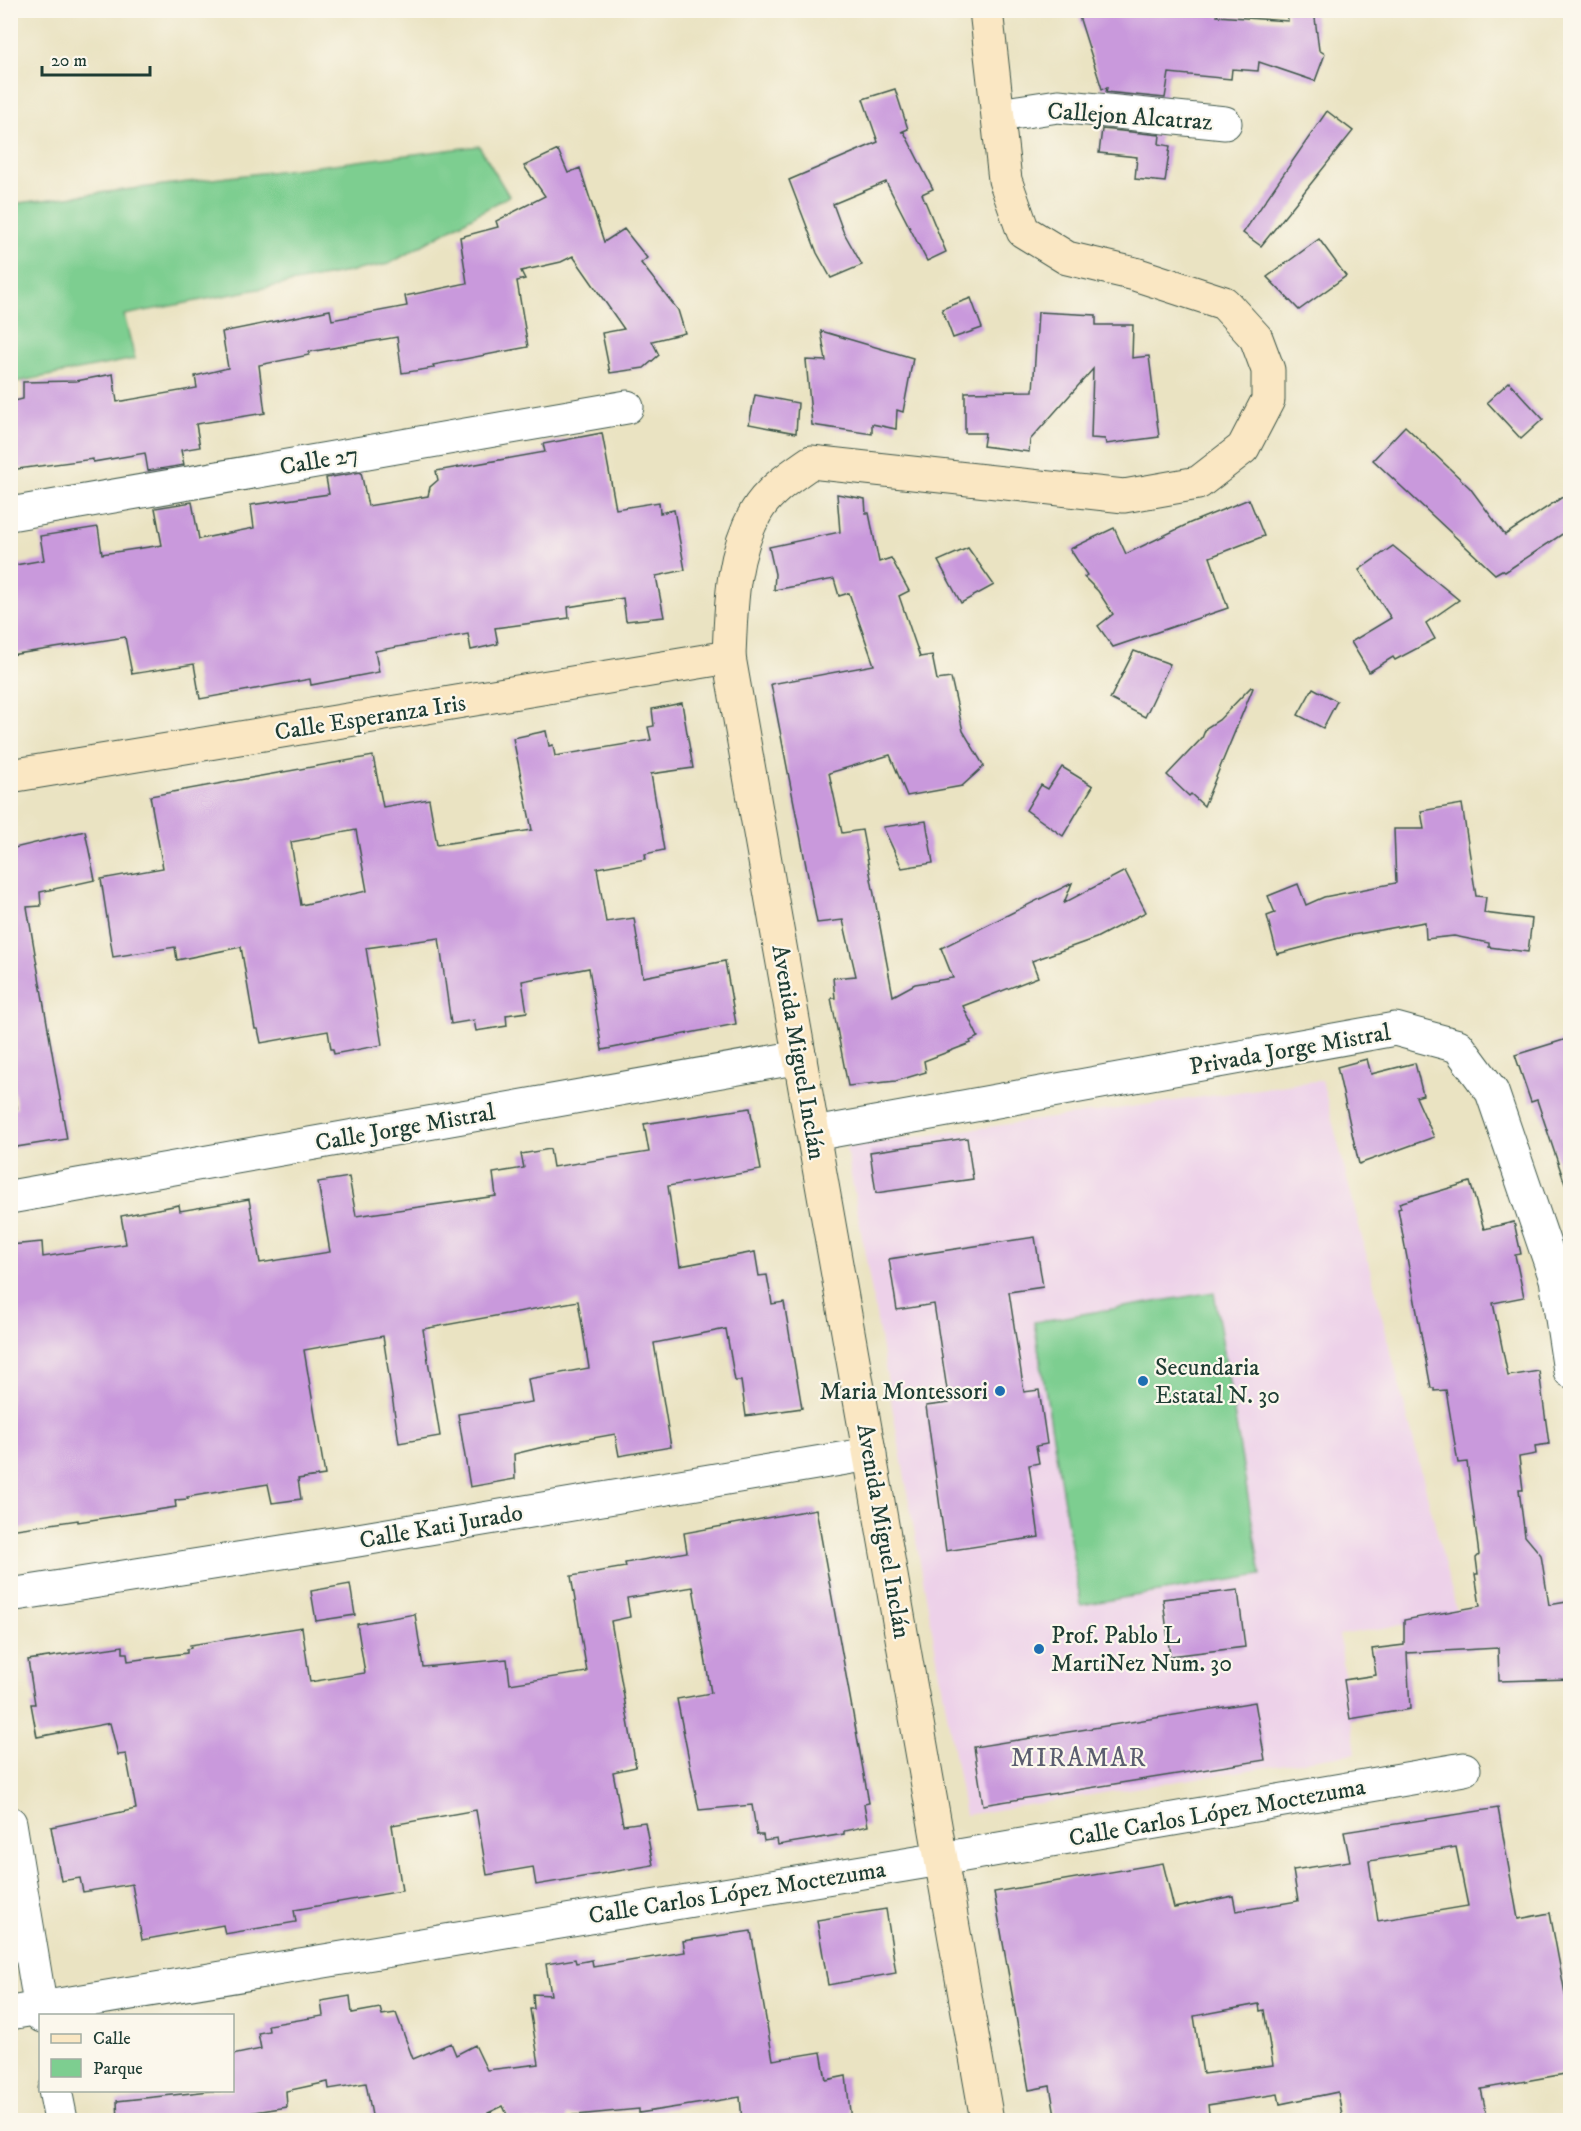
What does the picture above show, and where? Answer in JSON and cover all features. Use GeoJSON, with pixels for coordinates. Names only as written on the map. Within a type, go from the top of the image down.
{"type":"FeatureCollection","features":[{"type":"Feature","properties":{"kind":"main road","name":"Avenida Miguel Inclán"},"geometry":{"type":"LineString","coordinates":[[986,10],[1005,180],[1023,231],[1067,258],[1135,274],[1224,303],[1256,338],[1268,370],[1268,400],[1243,448],[1198,483],[1125,496],[811,462],[783,482],[757,511],[743,542],[731,593],[729,657],[987,2121]]}},
{"type":"Feature","properties":{"kind":"main road","name":"Calle Esperanza Iris"},"geometry":{"type":"LineString","coordinates":[[10,776],[729,657]]}},
{"type":"Feature","properties":{"kind":"street","name":"Callejon Alcatraz"},"geometry":{"type":"LineString","coordinates":[[999,115],[1058,106],[1225,123]]}},
{"type":"Feature","properties":{"kind":"street","name":"Calle 27"},"geometry":{"type":"LineString","coordinates":[[10,514],[627,407]]}},
{"type":"Feature","properties":{"kind":"street","name":"Privada Jorge Mistral"},"geometry":{"type":"LineString","coordinates":[[814,1134],[1395,1029],[1458,1046],[1492,1092],[1556,1279],[1570,1371]]}},
{"type":"Feature","properties":{"kind":"street","name":"Calle Jorge Mistral"},"geometry":{"type":"LineString","coordinates":[[10,1197],[800,1057]]}},
{"type":"Feature","properties":{"kind":"street","name":"Calle Kati Jurado"},"geometry":{"type":"LineString","coordinates":[[10,1594],[352,1541],[870,1454]]}},
{"type":"Feature","properties":{"kind":"street","name":"Calle Carlos López Moctezuma"},"geometry":{"type":"LineString","coordinates":[[31,2012],[1464,1769]]}},
{"type":"Feature","properties":{"kind":"street"},"geometry":{"type":"LineString","coordinates":[[10,1822],[31,2012]]}},
{"type":"Feature","properties":{"kind":"street"},"geometry":{"type":"LineString","coordinates":[[55,2092],[61,2121]]}},
{"type":"Feature","properties":{"kind":"shaded area","name":"Secundaria Estatal N. 30"},"geometry":{"type":"Polygon","coordinates":[[[1322,1080],[1458,1616],[1339,1635],[1356,1753],[965,1815],[846,1147],[1322,1080]]]}},
{"type":"Feature","properties":{"kind":"green space"},"geometry":{"type":"Polygon","coordinates":[[[479,146],[509,196],[389,264],[124,315],[135,359],[11,383],[11,204],[479,146]]]}},
{"type":"Feature","properties":{"kind":"green space"},"geometry":{"type":"Polygon","coordinates":[[[1214,1292],[1261,1575],[1081,1605],[1034,1322],[1214,1292]]]}},
{"type":"Feature","properties":{"kind":"building"},"geometry":{"type":"Polygon","coordinates":[[[1077,10],[1218,10],[1217,16],[1288,21],[1287,10],[1314,10],[1319,50],[1325,54],[1315,81],[1259,62],[1258,71],[1232,69],[1231,79],[1169,73],[1165,98],[1106,92],[1107,88],[1102,89],[1077,10]]]}},
{"type":"Feature","properties":{"kind":"building"},"geometry":{"type":"Polygon","coordinates":[[[895,89],[908,129],[901,132],[904,132],[933,189],[922,194],[946,252],[927,261],[886,182],[833,204],[843,231],[862,265],[831,278],[817,253],[789,180],[878,142],[863,99],[895,89]]]}},
{"type":"Feature","properties":{"kind":"building"},"geometry":{"type":"Polygon","coordinates":[[[1327,111],[1353,131],[1261,246],[1243,233],[1327,111]]]}},
{"type":"Feature","properties":{"kind":"building"},"geometry":{"type":"Polygon","coordinates":[[[1102,129],[1160,135],[1159,144],[1170,146],[1165,182],[1135,179],[1137,157],[1099,153],[1102,129]]]}},
{"type":"Feature","properties":{"kind":"building"},"geometry":{"type":"Polygon","coordinates":[[[558,150],[568,173],[580,168],[604,242],[624,229],[647,258],[641,263],[678,310],[685,333],[652,341],[659,355],[644,368],[610,373],[602,333],[624,329],[573,256],[561,262],[521,271],[525,279],[517,281],[528,347],[402,373],[397,337],[309,352],[309,355],[259,365],[265,413],[196,424],[200,447],[181,450],[184,465],[148,471],[145,453],[93,462],[93,459],[10,470],[10,402],[23,399],[23,382],[76,381],[113,374],[117,402],[197,388],[195,376],[228,368],[222,332],[330,310],[332,320],[407,306],[405,296],[467,283],[460,237],[498,227],[496,221],[545,196],[524,166],[558,150]]]}},
{"type":"Feature","properties":{"kind":"building"},"geometry":{"type":"Polygon","coordinates":[[[1319,239],[1346,276],[1299,310],[1267,277],[1319,239]]]}},
{"type":"Feature","properties":{"kind":"building"},"geometry":{"type":"Polygon","coordinates":[[[971,298],[982,328],[953,338],[942,309],[971,298]]]}},
{"type":"Feature","properties":{"kind":"building"},"geometry":{"type":"Polygon","coordinates":[[[1038,312],[1096,315],[1096,325],[1133,325],[1132,358],[1149,356],[1159,437],[1106,444],[1105,439],[1091,438],[1093,369],[1030,440],[1029,452],[983,446],[985,433],[965,433],[965,392],[1033,391],[1038,312]]]}},
{"type":"Feature","properties":{"kind":"building"},"geometry":{"type":"Polygon","coordinates":[[[821,331],[913,358],[903,412],[897,410],[896,429],[872,424],[872,434],[812,425],[806,360],[826,361],[821,331]]]}},
{"type":"Feature","properties":{"kind":"building"},"geometry":{"type":"Polygon","coordinates":[[[1509,382],[1543,419],[1521,439],[1487,402],[1509,382]]]}},
{"type":"Feature","properties":{"kind":"building"},"geometry":{"type":"Polygon","coordinates":[[[755,395],[798,403],[796,433],[749,424],[755,395]]]}},
{"type":"Feature","properties":{"kind":"building"},"geometry":{"type":"Polygon","coordinates":[[[1405,426],[1470,488],[1505,535],[1570,492],[1570,529],[1505,572],[1502,570],[1495,574],[1373,460],[1405,426]]]}},
{"type":"Feature","properties":{"kind":"building"},"geometry":{"type":"Polygon","coordinates":[[[602,433],[616,509],[659,502],[660,513],[674,510],[685,570],[656,576],[664,617],[626,621],[623,598],[568,607],[569,618],[495,628],[498,644],[471,650],[468,634],[375,651],[379,672],[311,685],[310,679],[200,699],[194,664],[132,674],[125,637],[10,655],[10,566],[44,560],[40,536],[98,527],[102,554],[162,545],[155,508],[192,502],[199,539],[254,528],[251,505],[329,494],[326,478],[361,472],[368,506],[428,496],[430,487],[438,480],[436,471],[545,452],[543,444],[602,433]]]}},
{"type":"Feature","properties":{"kind":"building"},"geometry":{"type":"Polygon","coordinates":[[[837,494],[865,499],[866,513],[869,513],[879,562],[891,558],[909,591],[899,596],[920,657],[932,655],[937,680],[951,678],[963,731],[984,766],[962,786],[907,796],[890,755],[829,773],[842,833],[862,830],[893,996],[915,984],[953,978],[941,948],[1072,883],[1064,903],[1125,871],[1146,912],[1096,938],[1032,961],[1038,977],[963,1006],[978,1037],[970,1041],[971,1043],[924,1061],[926,1072],[896,1081],[848,1086],[831,998],[835,998],[833,978],[856,976],[843,920],[817,923],[771,684],[874,665],[849,593],[839,596],[834,579],[774,590],[775,574],[769,547],[840,532],[837,494]]]}},
{"type":"Feature","properties":{"kind":"building"},"geometry":{"type":"Polygon","coordinates":[[[1249,499],[1264,536],[1210,557],[1228,608],[1113,647],[1098,626],[1113,614],[1098,591],[1084,577],[1087,575],[1070,549],[1114,528],[1126,554],[1190,523],[1249,499]]]}},
{"type":"Feature","properties":{"kind":"building"},"geometry":{"type":"Polygon","coordinates":[[[1393,546],[1459,600],[1426,623],[1435,639],[1395,660],[1393,657],[1369,672],[1351,642],[1391,618],[1359,570],[1393,546]]]}},
{"type":"Feature","properties":{"kind":"building"},"geometry":{"type":"Polygon","coordinates":[[[968,548],[994,585],[961,603],[938,561],[968,548]]]}},
{"type":"Feature","properties":{"kind":"building"},"geometry":{"type":"Polygon","coordinates":[[[1134,651],[1170,664],[1145,717],[1110,699],[1134,651]]]}},
{"type":"Feature","properties":{"kind":"building"},"geometry":{"type":"Polygon","coordinates":[[[1251,687],[1253,688],[1204,806],[1191,794],[1189,796],[1167,775],[1202,738],[1206,728],[1219,720],[1251,687]]]}},
{"type":"Feature","properties":{"kind":"building"},"geometry":{"type":"Polygon","coordinates":[[[1313,688],[1337,701],[1323,728],[1298,715],[1313,688]]]}},
{"type":"Feature","properties":{"kind":"building"},"geometry":{"type":"Polygon","coordinates":[[[682,703],[693,768],[651,774],[664,850],[645,854],[646,859],[597,868],[606,922],[634,918],[643,977],[725,961],[736,1024],[602,1050],[589,968],[522,981],[527,1012],[506,1015],[507,1026],[476,1031],[474,1020],[451,1024],[439,938],[366,948],[382,1045],[334,1054],[328,1031],[261,1043],[258,1029],[255,1029],[241,947],[177,960],[175,947],[113,957],[101,879],[163,868],[150,796],[373,756],[383,807],[429,799],[437,845],[532,830],[513,738],[546,731],[549,746],[553,745],[555,756],[651,740],[648,727],[654,726],[652,709],[682,703]],[[356,830],[291,842],[301,905],[367,891],[356,830]]]}},
{"type":"Feature","properties":{"kind":"building"},"geometry":{"type":"Polygon","coordinates":[[[1062,767],[1093,786],[1063,836],[1026,810],[1041,785],[1048,789],[1062,767]]]}},
{"type":"Feature","properties":{"kind":"building"},"geometry":{"type":"Polygon","coordinates":[[[1462,804],[1476,896],[1486,897],[1484,913],[1532,919],[1528,952],[1489,947],[1489,943],[1454,936],[1426,939],[1425,922],[1347,936],[1277,954],[1267,916],[1275,913],[1268,896],[1298,884],[1306,905],[1324,897],[1396,883],[1394,829],[1424,829],[1421,811],[1462,804]]]}},
{"type":"Feature","properties":{"kind":"building"},"geometry":{"type":"Polygon","coordinates":[[[926,821],[933,863],[902,868],[883,827],[926,821]]]}},
{"type":"Feature","properties":{"kind":"building"},"geometry":{"type":"Polygon","coordinates":[[[85,831],[95,880],[40,892],[41,906],[27,907],[67,1139],[10,1148],[10,1109],[17,1108],[10,1067],[10,849],[85,831]]]}},
{"type":"Feature","properties":{"kind":"building"},"geometry":{"type":"Polygon","coordinates":[[[1570,1038],[1570,1184],[1565,1184],[1537,1100],[1531,1102],[1515,1055],[1570,1038]]]}},
{"type":"Feature","properties":{"kind":"building"},"geometry":{"type":"Polygon","coordinates":[[[1367,1059],[1371,1074],[1415,1063],[1423,1095],[1416,1097],[1434,1137],[1359,1164],[1337,1067],[1367,1059]]]}},
{"type":"Feature","properties":{"kind":"building"},"geometry":{"type":"Polygon","coordinates":[[[750,1108],[761,1170],[668,1186],[680,1266],[755,1252],[759,1276],[767,1275],[772,1304],[784,1302],[802,1408],[746,1416],[741,1381],[735,1381],[726,1329],[654,1343],[671,1447],[619,1456],[615,1434],[543,1447],[514,1454],[515,1479],[470,1487],[458,1414],[532,1402],[528,1379],[589,1368],[578,1301],[423,1329],[440,1436],[399,1443],[383,1336],[304,1350],[325,1475],[298,1479],[301,1499],[272,1503],[268,1484],[175,1500],[176,1507],[10,1530],[10,1245],[42,1242],[43,1257],[126,1244],[121,1216],[179,1205],[180,1211],[249,1199],[260,1263],[330,1252],[318,1182],[349,1177],[356,1216],[496,1196],[493,1173],[524,1168],[521,1154],[550,1149],[553,1167],[649,1152],[644,1124],[750,1108]]]}},
{"type":"Feature","properties":{"kind":"building"},"geometry":{"type":"Polygon","coordinates":[[[967,1138],[973,1179],[876,1193],[870,1152],[967,1138]]]}},
{"type":"Feature","properties":{"kind":"building"},"geometry":{"type":"Polygon","coordinates":[[[1470,1182],[1484,1229],[1514,1222],[1521,1254],[1515,1255],[1524,1297],[1493,1303],[1508,1376],[1539,1371],[1549,1444],[1535,1446],[1536,1454],[1519,1457],[1523,1490],[1519,1490],[1525,1536],[1541,1555],[1549,1605],[1567,1602],[1567,1606],[1570,1606],[1570,1679],[1499,1681],[1498,1648],[1407,1653],[1410,1709],[1350,1719],[1344,1680],[1376,1675],[1372,1649],[1404,1645],[1404,1620],[1480,1606],[1475,1574],[1478,1574],[1476,1558],[1479,1555],[1467,1462],[1458,1463],[1446,1390],[1434,1391],[1434,1388],[1431,1388],[1398,1209],[1401,1208],[1399,1203],[1470,1182]]]}},
{"type":"Feature","properties":{"kind":"building"},"geometry":{"type":"Polygon","coordinates":[[[1035,1237],[1043,1287],[1009,1292],[1024,1392],[1039,1390],[1047,1444],[1036,1446],[1039,1463],[1029,1465],[1039,1537],[946,1551],[926,1406],[949,1403],[934,1304],[897,1310],[889,1259],[1035,1237]]]}},
{"type":"Feature","properties":{"kind":"building"},"geometry":{"type":"Polygon","coordinates":[[[816,1509],[869,1803],[864,1804],[868,1826],[844,1831],[844,1834],[778,1845],[777,1839],[764,1841],[763,1835],[757,1835],[752,1805],[699,1810],[677,1699],[711,1693],[693,1587],[627,1598],[630,1617],[611,1621],[636,1767],[613,1772],[623,1825],[645,1822],[653,1865],[536,1885],[533,1867],[487,1875],[476,1810],[392,1825],[402,1891],[294,1910],[296,1922],[225,1934],[223,1925],[142,1940],[132,1884],[83,1892],[80,1878],[61,1881],[51,1827],[136,1809],[126,1754],[118,1755],[110,1723],[37,1737],[31,1704],[35,1704],[28,1660],[123,1646],[123,1653],[127,1653],[128,1661],[187,1653],[187,1649],[191,1648],[190,1645],[302,1627],[310,1682],[365,1673],[357,1624],[415,1614],[423,1667],[507,1659],[510,1684],[587,1672],[571,1576],[626,1567],[625,1563],[687,1552],[684,1533],[816,1509]]]}},
{"type":"Feature","properties":{"kind":"building"},"geometry":{"type":"Polygon","coordinates":[[[350,1584],[355,1615],[316,1621],[311,1591],[350,1584]]]}},
{"type":"Feature","properties":{"kind":"building"},"geometry":{"type":"Polygon","coordinates":[[[1238,1590],[1245,1647],[1170,1656],[1163,1599],[1238,1590]]]}},
{"type":"Feature","properties":{"kind":"building"},"geometry":{"type":"Polygon","coordinates":[[[1255,1702],[1265,1760],[983,1805],[974,1747],[1255,1702]]]}},
{"type":"Feature","properties":{"kind":"building"},"geometry":{"type":"Polygon","coordinates":[[[1498,1808],[1518,1919],[1550,1913],[1570,2020],[1570,2073],[1481,2089],[1488,2121],[1343,2121],[1338,2092],[1280,2104],[1278,2094],[1208,2105],[1210,2121],[1056,2121],[1050,2086],[1029,2090],[994,1892],[1163,1863],[1174,1908],[1233,1896],[1236,1911],[1298,1901],[1293,1870],[1350,1861],[1344,1832],[1498,1808]],[[1456,1847],[1369,1861],[1378,1921],[1468,1906],[1456,1847]],[[1259,2004],[1194,2016],[1203,2074],[1273,2065],[1264,2010],[1260,2011],[1259,2004]]]}},
{"type":"Feature","properties":{"kind":"building"},"geometry":{"type":"Polygon","coordinates":[[[886,1909],[896,1973],[828,1985],[817,1920],[886,1909]]]}},
{"type":"Feature","properties":{"kind":"building"},"geometry":{"type":"Polygon","coordinates":[[[751,1931],[773,2060],[821,2052],[826,2080],[846,2076],[851,2121],[742,2121],[740,2097],[639,2113],[639,2109],[566,2116],[566,2121],[510,2121],[503,2106],[471,2121],[373,2121],[366,2083],[329,2089],[328,2082],[286,2091],[287,2107],[230,2116],[230,2121],[118,2121],[117,2101],[201,2092],[234,2092],[234,2055],[261,2049],[258,2033],[269,2031],[268,2025],[323,2016],[321,2001],[350,1996],[352,2013],[380,2008],[382,2015],[396,2013],[413,2059],[451,2043],[456,2055],[475,2045],[487,2070],[539,2064],[530,2009],[534,2009],[533,1994],[551,1995],[546,1964],[575,1959],[576,1963],[592,1960],[593,1967],[685,1952],[683,1941],[751,1931]]]}},
{"type":"Feature","properties":{"kind":"place","name":"Secundaria Estatal N. 30"},"geometry":{"type":"Point","coordinates":[1143,1381]}},
{"type":"Feature","properties":{"kind":"place","name":"Maria Montessori"},"geometry":{"type":"Point","coordinates":[1000,1391]}},
{"type":"Feature","properties":{"kind":"place","name":"Prof. Pablo L MartiNez Num. 30"},"geometry":{"type":"Point","coordinates":[1039,1649]}},
{"type":"Feature","properties":{"kind":"district","name":"MIRAMAR"},"geometry":{"type":"Point","coordinates":[1079,1757]}}]}
